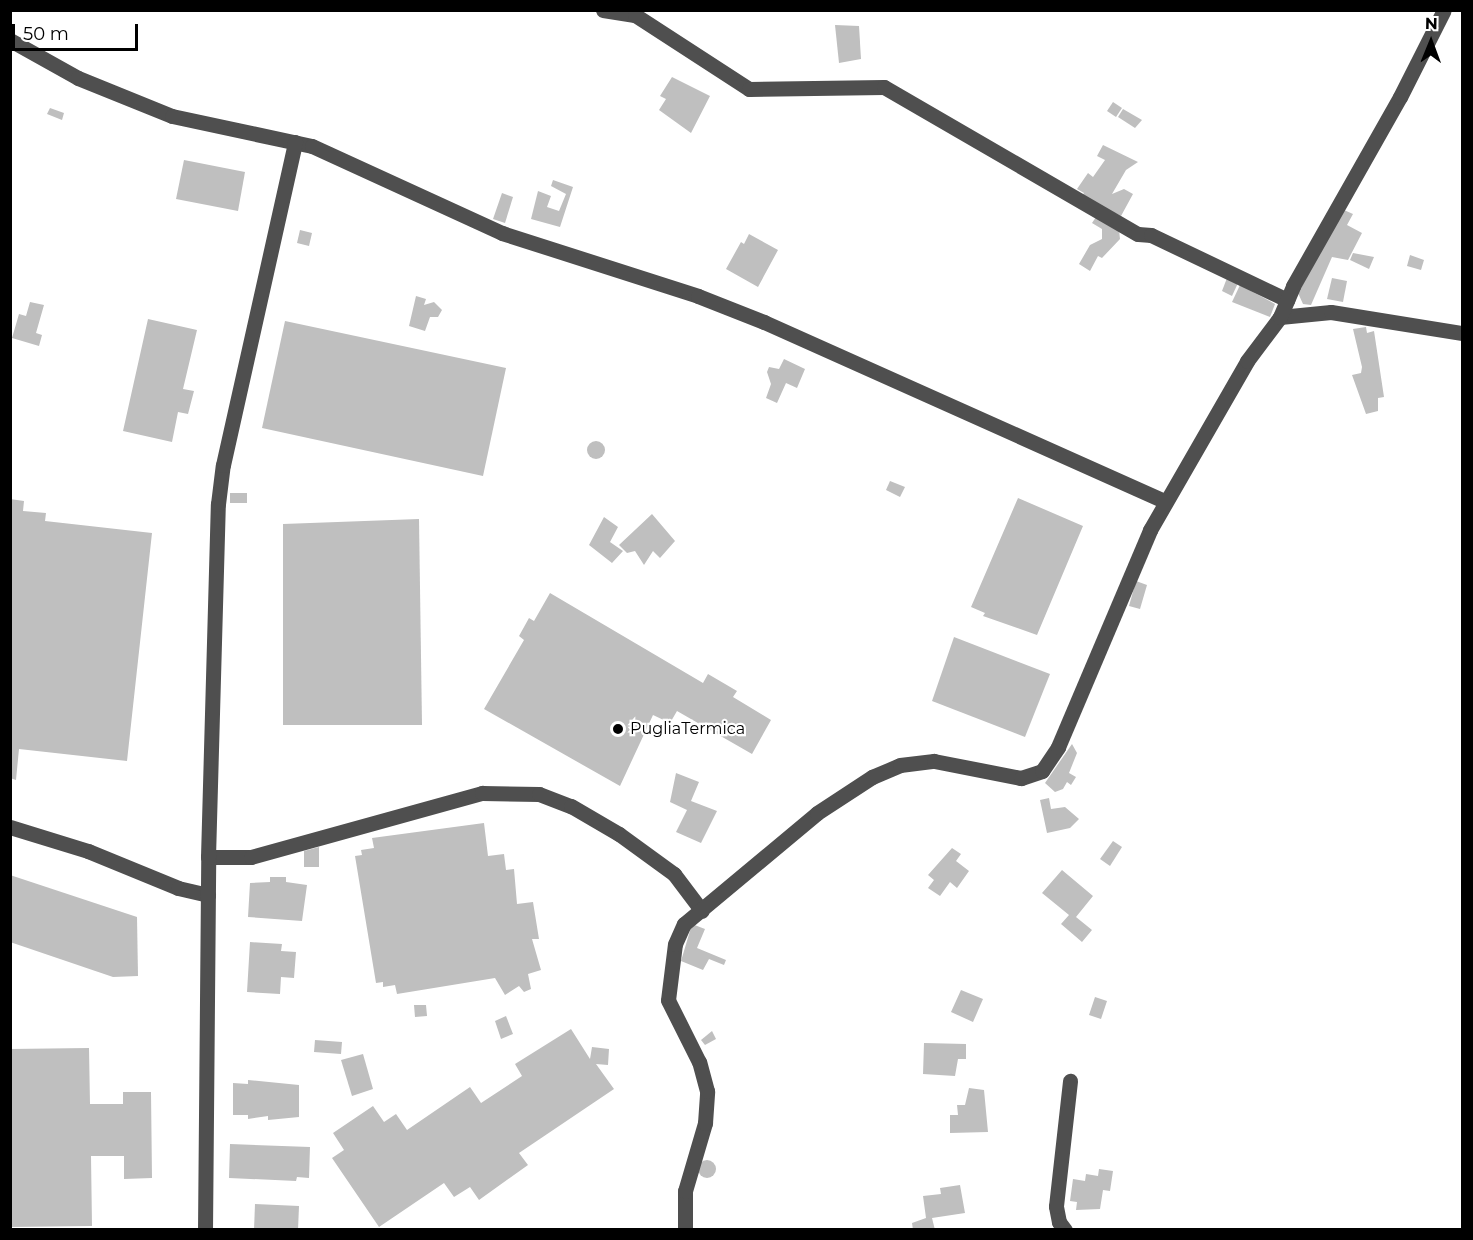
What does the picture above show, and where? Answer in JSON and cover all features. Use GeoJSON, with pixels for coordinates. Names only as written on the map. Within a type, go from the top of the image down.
{"type":"FeatureCollection","features":[{"type":"Feature","properties":{"kind":"street"},"geometry":{"type":"LineString","coordinates":[[603,10],[635,15],[749,89],[884,87],[1138,234],[1151,235],[1287,300]]}},
{"type":"Feature","properties":{"kind":"street"},"geometry":{"type":"LineString","coordinates":[[685,1230],[685,1191],[705,1123],[707,1090],[699,1062],[668,1000],[676,939],[684,924],[817,813],[872,777],[900,765],[934,761],[1022,778],[1042,771],[1058,747],[1150,530],[1247,361],[1280,317],[1287,300],[1444,10]]}},
{"type":"Feature","properties":{"kind":"street"},"geometry":{"type":"LineString","coordinates":[[10,40],[78,78],[172,116],[312,146],[502,233],[698,296],[764,322],[1166,502]]}},
{"type":"Feature","properties":{"kind":"street"},"geometry":{"type":"LineString","coordinates":[[205,1230],[208,857],[218,504],[296,142]]}},
{"type":"Feature","properties":{"kind":"street"},"geometry":{"type":"LineString","coordinates":[[1280,317],[1331,312],[1462,333]]}},
{"type":"Feature","properties":{"kind":"street"},"geometry":{"type":"LineString","coordinates":[[208,857],[251,857],[482,793],[539,794],[571,806],[619,834],[674,874],[702,911]]}},
{"type":"Feature","properties":{"kind":"street"},"geometry":{"type":"LineString","coordinates":[[10,827],[88,851],[178,888],[208,895]]}},
{"type":"Feature","properties":{"kind":"street"},"geometry":{"type":"LineString","coordinates":[[1065,1230],[1059,1222],[1056,1206],[1070,1081]]}},
{"type":"Feature","properties":{"kind":"building"},"geometry":{"type":"Polygon","coordinates":[[[835,25],[859,26],[861,59],[839,63],[835,25]]]}},
{"type":"Feature","properties":{"kind":"building"},"geometry":{"type":"Polygon","coordinates":[[[672,77],[710,96],[691,133],[659,110],[666,99],[660,96],[672,77]]]}},
{"type":"Feature","properties":{"kind":"building"},"geometry":{"type":"Polygon","coordinates":[[[1113,102],[1122,108],[1116,117],[1107,111],[1113,102]]]}},
{"type":"Feature","properties":{"kind":"building"},"geometry":{"type":"Polygon","coordinates":[[[50,108],[64,113],[62,120],[47,114],[50,108]]]}},
{"type":"Feature","properties":{"kind":"building"},"geometry":{"type":"Polygon","coordinates":[[[1123,109],[1142,120],[1135,128],[1118,117],[1123,109]]]}},
{"type":"Feature","properties":{"kind":"building"},"geometry":{"type":"Polygon","coordinates":[[[1103,145],[1138,162],[1126,170],[1112,194],[1124,189],[1133,194],[1121,216],[1081,197],[1084,193],[1077,189],[1088,173],[1093,177],[1105,160],[1097,156],[1103,145]]]}},
{"type":"Feature","properties":{"kind":"building"},"geometry":{"type":"Polygon","coordinates":[[[184,160],[245,172],[238,211],[176,199],[184,160]]]}},
{"type":"Feature","properties":{"kind":"building"},"geometry":{"type":"Polygon","coordinates":[[[553,180],[573,187],[560,227],[531,219],[538,191],[551,196],[547,207],[559,211],[566,194],[551,186],[553,180]]]}},
{"type":"Feature","properties":{"kind":"building"},"geometry":{"type":"Polygon","coordinates":[[[502,193],[513,197],[505,223],[493,219],[502,193]]]}},
{"type":"Feature","properties":{"kind":"building"},"geometry":{"type":"Polygon","coordinates":[[[1344,210],[1353,214],[1347,225],[1362,233],[1348,260],[1332,257],[1311,305],[1303,304],[1298,293],[1344,210]]]}},
{"type":"Feature","properties":{"kind":"building"},"geometry":{"type":"Polygon","coordinates":[[[1096,217],[1119,230],[1120,239],[1102,258],[1098,256],[1090,271],[1079,264],[1090,245],[1102,239],[1102,229],[1092,223],[1096,217]]]}},
{"type":"Feature","properties":{"kind":"building"},"geometry":{"type":"Polygon","coordinates":[[[300,230],[312,233],[309,246],[297,243],[300,230]]]}},
{"type":"Feature","properties":{"kind":"building"},"geometry":{"type":"Polygon","coordinates":[[[749,234],[778,250],[758,287],[726,269],[741,242],[744,244],[749,234]]]}},
{"type":"Feature","properties":{"kind":"building"},"geometry":{"type":"Polygon","coordinates":[[[1353,253],[1374,257],[1369,269],[1350,260],[1353,253]]]}},
{"type":"Feature","properties":{"kind":"building"},"geometry":{"type":"Polygon","coordinates":[[[1410,255],[1424,260],[1421,270],[1407,266],[1410,255]]]}},
{"type":"Feature","properties":{"kind":"building"},"geometry":{"type":"Polygon","coordinates":[[[1227,278],[1238,283],[1232,296],[1222,291],[1227,278]]]}},
{"type":"Feature","properties":{"kind":"building"},"geometry":{"type":"Polygon","coordinates":[[[1332,278],[1347,281],[1343,302],[1327,299],[1332,278]]]}},
{"type":"Feature","properties":{"kind":"building"},"geometry":{"type":"Polygon","coordinates":[[[1240,285],[1275,304],[1270,317],[1232,302],[1240,285]]]}},
{"type":"Feature","properties":{"kind":"building"},"geometry":{"type":"Polygon","coordinates":[[[416,296],[426,299],[424,305],[434,302],[442,310],[438,317],[430,317],[425,331],[409,326],[416,296]]]}},
{"type":"Feature","properties":{"kind":"building"},"geometry":{"type":"Polygon","coordinates":[[[30,302],[44,305],[36,333],[42,335],[39,346],[12,338],[19,314],[26,316],[30,302]]]}},
{"type":"Feature","properties":{"kind":"building"},"geometry":{"type":"Polygon","coordinates":[[[148,319],[197,330],[183,389],[194,391],[188,414],[178,412],[172,442],[123,431],[148,319]]]}},
{"type":"Feature","properties":{"kind":"building"},"geometry":{"type":"Polygon","coordinates":[[[285,321],[506,368],[483,476],[262,428],[285,321]]]}},
{"type":"Feature","properties":{"kind":"building"},"geometry":{"type":"Polygon","coordinates":[[[1366,327],[1367,333],[1374,331],[1384,397],[1378,398],[1378,411],[1366,414],[1352,375],[1361,373],[1362,367],[1353,329],[1366,327]]]}},
{"type":"Feature","properties":{"kind":"building"},"geometry":{"type":"Polygon","coordinates":[[[784,359],[805,369],[797,388],[786,383],[777,403],[766,398],[771,384],[767,372],[769,367],[779,369],[784,359]]]}},
{"type":"Feature","properties":{"kind":"building"},"geometry":{"type":"Polygon","coordinates":[[[592,441],[600,441],[605,446],[603,457],[592,459],[587,454],[587,446],[592,441]]]}},
{"type":"Feature","properties":{"kind":"building"},"geometry":{"type":"Polygon","coordinates":[[[890,481],[905,487],[900,497],[886,490],[890,481]]]}},
{"type":"Feature","properties":{"kind":"building"},"geometry":{"type":"Polygon","coordinates":[[[230,493],[247,493],[247,503],[230,503],[230,493]]]}},
{"type":"Feature","properties":{"kind":"building"},"geometry":{"type":"Polygon","coordinates":[[[1018,498],[1083,526],[1037,635],[983,616],[985,613],[971,607],[1018,498]]]}},
{"type":"Feature","properties":{"kind":"building"},"geometry":{"type":"Polygon","coordinates":[[[10,499],[24,501],[23,511],[46,513],[45,521],[152,533],[127,761],[19,749],[16,780],[10,778],[10,499]]]}},
{"type":"Feature","properties":{"kind":"building"},"geometry":{"type":"Polygon","coordinates":[[[652,514],[675,541],[660,558],[653,551],[644,565],[635,551],[627,553],[619,545],[652,514]]]}},
{"type":"Feature","properties":{"kind":"building"},"geometry":{"type":"Polygon","coordinates":[[[604,517],[618,527],[610,542],[623,551],[612,563],[589,545],[604,517]]]}},
{"type":"Feature","properties":{"kind":"building"},"geometry":{"type":"Polygon","coordinates":[[[419,519],[422,725],[283,725],[283,524],[419,519]]]}},
{"type":"Feature","properties":{"kind":"building"},"geometry":{"type":"Polygon","coordinates":[[[1136,581],[1147,585],[1140,609],[1129,606],[1136,581]]]}},
{"type":"Feature","properties":{"kind":"building"},"geometry":{"type":"Polygon","coordinates":[[[550,593],[703,683],[708,674],[737,691],[733,697],[771,720],[752,754],[677,711],[670,723],[653,715],[620,786],[484,709],[524,640],[519,636],[529,618],[534,621],[550,593]]]}},
{"type":"Feature","properties":{"kind":"building"},"geometry":{"type":"Polygon","coordinates":[[[954,637],[1050,674],[1025,737],[932,701],[954,637]]]}},
{"type":"Feature","properties":{"kind":"building"},"geometry":{"type":"Polygon","coordinates":[[[1072,744],[1077,753],[1069,773],[1076,777],[1071,785],[1067,782],[1063,789],[1055,792],[1045,783],[1072,744]]]}},
{"type":"Feature","properties":{"kind":"building"},"geometry":{"type":"Polygon","coordinates":[[[676,773],[699,782],[691,801],[717,811],[701,843],[676,832],[687,810],[670,802],[676,773]]]}},
{"type":"Feature","properties":{"kind":"building"},"geometry":{"type":"Polygon","coordinates":[[[1049,798],[1051,809],[1065,807],[1079,819],[1070,828],[1047,833],[1040,800],[1049,798]]]}},
{"type":"Feature","properties":{"kind":"building"},"geometry":{"type":"Polygon","coordinates":[[[484,823],[488,856],[504,854],[506,870],[514,869],[517,904],[533,902],[539,939],[532,939],[541,970],[528,974],[531,989],[524,992],[519,986],[505,995],[495,978],[397,994],[395,985],[383,987],[383,982],[376,983],[355,856],[362,855],[361,850],[374,848],[372,838],[484,823]]]}},
{"type":"Feature","properties":{"kind":"building"},"geometry":{"type":"Polygon","coordinates":[[[1113,841],[1122,847],[1110,866],[1100,859],[1113,841]]]}},
{"type":"Feature","properties":{"kind":"building"},"geometry":{"type":"Polygon","coordinates":[[[319,847],[319,867],[304,867],[304,851],[319,847]]]}},
{"type":"Feature","properties":{"kind":"building"},"geometry":{"type":"Polygon","coordinates":[[[952,848],[961,854],[956,861],[969,871],[957,888],[950,882],[940,896],[928,888],[934,880],[928,875],[952,848]]]}},
{"type":"Feature","properties":{"kind":"building"},"geometry":{"type":"Polygon","coordinates":[[[1062,870],[1093,896],[1076,917],[1092,930],[1082,942],[1061,924],[1069,915],[1042,893],[1062,870]]]}},
{"type":"Feature","properties":{"kind":"building"},"geometry":{"type":"Polygon","coordinates":[[[10,875],[137,917],[138,976],[113,977],[10,942],[10,875]]]}},
{"type":"Feature","properties":{"kind":"building"},"geometry":{"type":"Polygon","coordinates":[[[270,877],[286,877],[286,882],[307,885],[302,921],[248,917],[250,883],[270,882],[270,877]]]}},
{"type":"Feature","properties":{"kind":"building"},"geometry":{"type":"Polygon","coordinates":[[[692,924],[705,929],[697,948],[726,960],[724,965],[709,959],[703,970],[681,961],[692,924]]]}},
{"type":"Feature","properties":{"kind":"building"},"geometry":{"type":"Polygon","coordinates":[[[250,942],[282,944],[281,951],[296,952],[294,978],[281,977],[280,994],[247,992],[250,942]]]}},
{"type":"Feature","properties":{"kind":"building"},"geometry":{"type":"Polygon","coordinates":[[[961,990],[983,999],[973,1022],[951,1012],[961,990]]]}},
{"type":"Feature","properties":{"kind":"building"},"geometry":{"type":"Polygon","coordinates":[[[1095,997],[1107,1001],[1101,1019],[1089,1015],[1095,997]]]}},
{"type":"Feature","properties":{"kind":"building"},"geometry":{"type":"Polygon","coordinates":[[[414,1005],[426,1005],[427,1016],[415,1017],[414,1005]]]}},
{"type":"Feature","properties":{"kind":"building"},"geometry":{"type":"Polygon","coordinates":[[[506,1016],[513,1034],[501,1039],[495,1021],[506,1016]]]}},
{"type":"Feature","properties":{"kind":"building"},"geometry":{"type":"Polygon","coordinates":[[[571,1029],[590,1059],[592,1047],[609,1049],[608,1065],[596,1064],[614,1089],[519,1153],[528,1165],[479,1200],[470,1187],[454,1197],[444,1183],[379,1227],[332,1158],[344,1150],[333,1133],[373,1106],[384,1122],[396,1114],[407,1130],[470,1087],[481,1103],[522,1076],[515,1064],[571,1029]]]}},
{"type":"Feature","properties":{"kind":"building"},"geometry":{"type":"Polygon","coordinates":[[[712,1031],[716,1039],[705,1045],[701,1040],[712,1031]]]}},
{"type":"Feature","properties":{"kind":"building"},"geometry":{"type":"Polygon","coordinates":[[[315,1040],[342,1042],[341,1054],[314,1052],[315,1040]]]}},
{"type":"Feature","properties":{"kind":"building"},"geometry":{"type":"Polygon","coordinates":[[[924,1043],[966,1044],[966,1059],[958,1059],[955,1076],[923,1074],[924,1043]]]}},
{"type":"Feature","properties":{"kind":"building"},"geometry":{"type":"Polygon","coordinates":[[[89,1048],[90,1104],[123,1104],[123,1092],[151,1092],[152,1178],[124,1179],[124,1156],[91,1156],[92,1226],[10,1227],[10,1049],[89,1048]]]}},
{"type":"Feature","properties":{"kind":"building"},"geometry":{"type":"Polygon","coordinates":[[[363,1054],[373,1089],[352,1096],[341,1060],[363,1054]]]}},
{"type":"Feature","properties":{"kind":"building"},"geometry":{"type":"Polygon","coordinates":[[[248,1080],[299,1085],[299,1117],[268,1120],[268,1116],[248,1119],[248,1115],[233,1115],[233,1083],[248,1084],[248,1080]]]}},
{"type":"Feature","properties":{"kind":"building"},"geometry":{"type":"Polygon","coordinates":[[[969,1088],[984,1090],[988,1132],[950,1133],[950,1115],[958,1115],[957,1105],[965,1105],[969,1088]]]}},
{"type":"Feature","properties":{"kind":"building"},"geometry":{"type":"Polygon","coordinates":[[[230,1144],[310,1147],[309,1178],[297,1177],[296,1181],[229,1178],[230,1144]]]}},
{"type":"Feature","properties":{"kind":"building"},"geometry":{"type":"Polygon","coordinates":[[[703,1160],[711,1160],[716,1165],[714,1176],[703,1178],[698,1173],[698,1165],[703,1160]]]}},
{"type":"Feature","properties":{"kind":"building"},"geometry":{"type":"Polygon","coordinates":[[[1099,1169],[1113,1171],[1110,1191],[1103,1190],[1100,1209],[1076,1210],[1077,1202],[1070,1201],[1073,1179],[1085,1181],[1086,1174],[1098,1176],[1099,1169]]]}},
{"type":"Feature","properties":{"kind":"building"},"geometry":{"type":"Polygon","coordinates":[[[960,1185],[965,1213],[932,1218],[935,1230],[913,1230],[912,1223],[926,1218],[923,1196],[941,1194],[940,1188],[960,1185]]]}},
{"type":"Feature","properties":{"kind":"building"},"geometry":{"type":"Polygon","coordinates":[[[255,1204],[299,1206],[298,1230],[254,1230],[255,1204]]]}},
{"type":"Feature","properties":{"kind":"place","name":"PugliaTermica"},"geometry":{"type":"Point","coordinates":[618,729]}}]}
